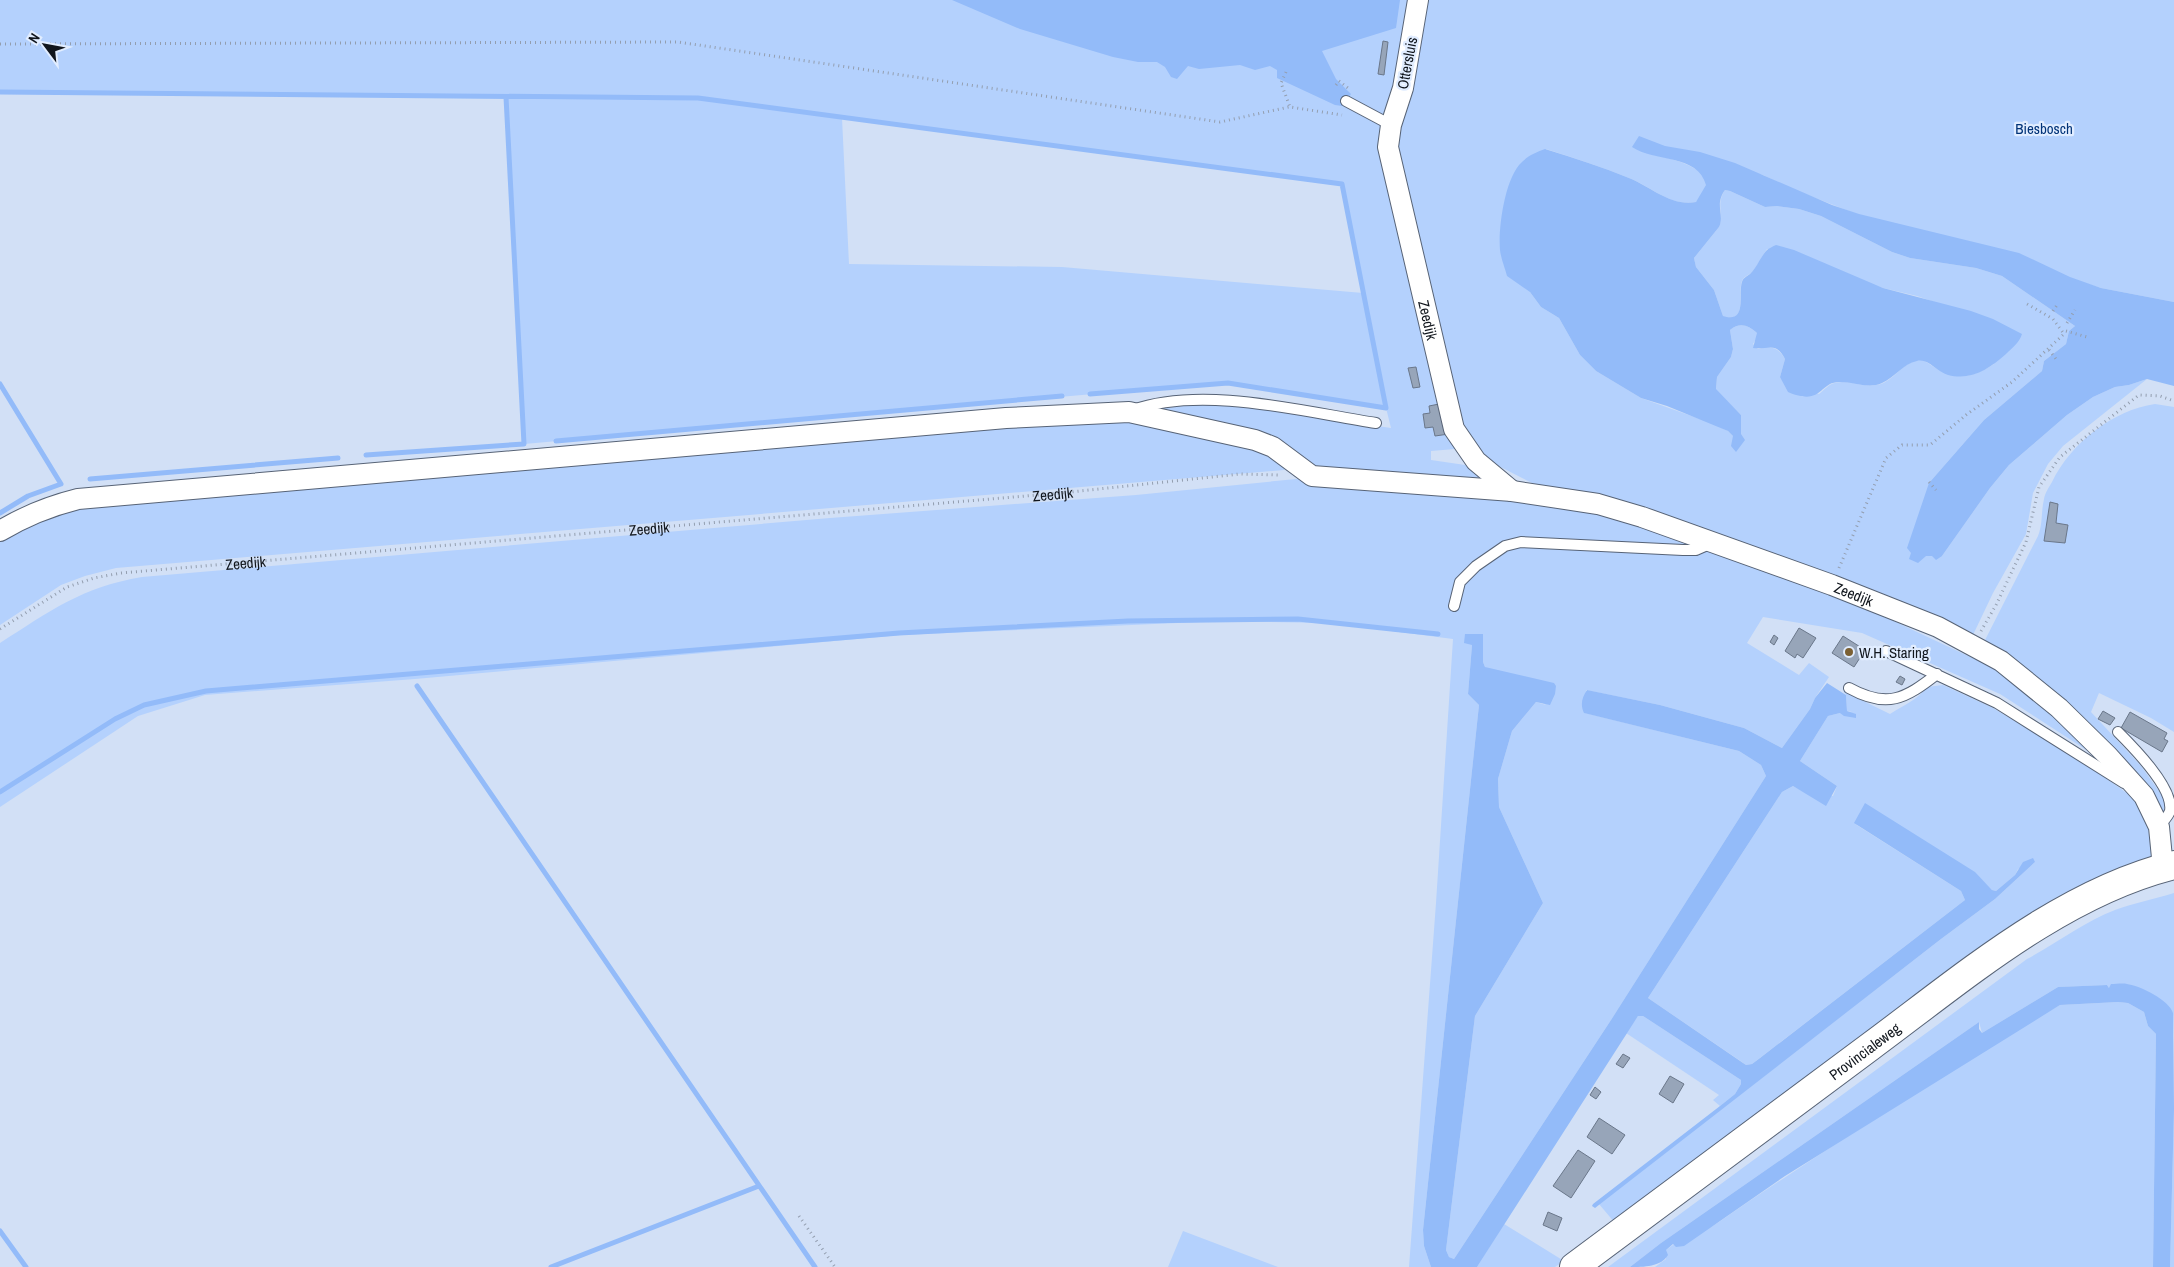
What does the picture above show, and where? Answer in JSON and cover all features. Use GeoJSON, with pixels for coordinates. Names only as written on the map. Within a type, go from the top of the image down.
{"type":"FeatureCollection","features":[{"type":"Feature","properties":{"kind":"main road","name":"Provincialeweg"},"geometry":{"type":"LineString","coordinates":[[1574,1267],[1995,955],[2081,900],[2168,866]]}},
{"type":"Feature","properties":{"kind":"street","name":"Ottersluis"},"geometry":{"type":"LineString","coordinates":[[1391,126],[1403,88],[1418,0]]}},
{"type":"Feature","properties":{"kind":"street","name":"Zeedijk"},"geometry":{"type":"LineString","coordinates":[[1391,126],[1388,147],[1454,429],[1476,461],[1512,491]]}},
{"type":"Feature","properties":{"kind":"street"},"geometry":{"type":"LineString","coordinates":[[0,531],[20,518],[78,499],[1006,418],[1128,412],[1255,440],[1273,447],[1312,476]]}},
{"type":"Feature","properties":{"kind":"street","name":"Zeedijk"},"geometry":{"type":"LineString","coordinates":[[1312,476],[1512,491],[1598,504],[1832,585],[1938,627],[2002,661],[2059,708],[2108,756],[2144,796],[2159,827],[2168,866]]}},
{"type":"Feature","properties":{"kind":"lane"},"geometry":{"type":"LineString","coordinates":[[1346,101],[1391,126]]}},
{"type":"Feature","properties":{"kind":"lane"},"geometry":{"type":"LineString","coordinates":[[1128,412],[1145,406],[1176,401],[1233,400],[1376,423]]}},
{"type":"Feature","properties":{"kind":"lane"},"geometry":{"type":"LineString","coordinates":[[1454,606],[1460,582],[1476,566],[1505,546],[1521,542],[1684,550],[1696,550],[1712,542]]}},
{"type":"Feature","properties":{"kind":"lane"},"geometry":{"type":"LineString","coordinates":[[1886,651],[1997,704],[2144,796]]}},
{"type":"Feature","properties":{"kind":"lane"},"geometry":{"type":"LineString","coordinates":[[1849,688],[1864,697],[1883,701],[1914,692],[1937,674]]}},
{"type":"Feature","properties":{"kind":"lane"},"geometry":{"type":"LineString","coordinates":[[2118,732],[2155,768],[2170,797],[2171,810],[2159,827]]}},
{"type":"Feature","properties":{"kind":"path"},"geometry":{"type":"LineString","coordinates":[[0,44],[678,42],[1220,122],[1289,107],[1340,115],[1356,116],[1370,114]]}},
{"type":"Feature","properties":{"kind":"path"},"geometry":{"type":"LineString","coordinates":[[1286,72],[1281,82],[1289,107]]}},
{"type":"Feature","properties":{"kind":"path"},"geometry":{"type":"LineString","coordinates":[[1832,585],[1886,458],[1902,445],[1930,445],[1966,415],[2012,382],[2064,334],[2053,319],[2027,304]]}},
{"type":"Feature","properties":{"kind":"path"},"geometry":{"type":"LineString","coordinates":[[2053,311],[2057,305]]}},
{"type":"Feature","properties":{"kind":"path"},"geometry":{"type":"LineString","coordinates":[[2067,322],[2075,310]]}},
{"type":"Feature","properties":{"kind":"path"},"geometry":{"type":"LineString","coordinates":[[2066,331],[2087,337]]}},
{"type":"Feature","properties":{"kind":"path"},"geometry":{"type":"LineString","coordinates":[[2049,350],[2056,359]]}},
{"type":"Feature","properties":{"kind":"path"},"geometry":{"type":"LineString","coordinates":[[1973,644],[1996,605],[2026,542],[2039,487],[2060,457],[2139,395],[2160,396],[2174,401]]}},
{"type":"Feature","properties":{"kind":"path","name":"Zeedijk"},"geometry":{"type":"LineString","coordinates":[[0,629],[68,587],[94,578],[121,573],[1041,494],[1240,474],[1312,476]]}},
{"type":"Feature","properties":{"kind":"path"},"geometry":{"type":"LineString","coordinates":[[1929,482],[1936,490]]}},
{"type":"Feature","properties":{"kind":"path"},"geometry":{"type":"LineString","coordinates":[[799,1216],[835,1267]]}},
{"type":"Feature","properties":{"kind":"green space","name":"Biesbosch"},"geometry":{"type":"Polygon","coordinates":[[[0,0],[2174,0],[2174,302],[2101,288],[1902,226],[1859,215],[1795,190],[1763,175],[1648,154],[1679,161],[1698,171],[1704,177],[1706,188],[1696,202],[1678,202],[1619,174],[1546,149],[1530,292],[1541,307],[1559,318],[1580,355],[1596,371],[1641,398],[1714,424],[1728,431],[1733,436],[1741,434],[1741,415],[1716,390],[1717,377],[1731,357],[1733,349],[1730,330],[1737,326],[1747,326],[1757,333],[1758,336],[1753,344],[1758,349],[1774,348],[1780,352],[1785,359],[1780,377],[1819,394],[1831,385],[1840,382],[1869,385],[1881,384],[1914,361],[1925,361],[1942,371],[1957,376],[1971,375],[1994,364],[1943,305],[1917,296],[1883,288],[1767,249],[1752,272],[1743,279],[1737,315],[1731,317],[1723,316],[1714,290],[1696,267],[1694,258],[1721,223],[1720,205],[1725,190],[1765,207],[1777,206],[1799,209],[1821,216],[1892,252],[1910,258],[1976,268],[2002,276],[2075,326],[2069,331],[2066,344],[2044,361],[2042,371],[1984,420],[1929,483],[1926,556],[1942,556],[1990,488],[2009,465],[2067,415],[2093,397],[2115,387],[2147,379],[2063,446],[2048,464],[2033,493],[2026,534],[1993,593],[1972,637],[1613,503],[1532,483],[1485,459],[1465,430],[1388,119],[1437,383],[1455,449],[1431,451],[1431,460],[1472,466],[1479,474],[1478,481],[1323,470],[1149,410],[1201,404],[1235,405],[1391,428],[1386,408],[1228,383],[524,444],[506,97],[0,92],[0,0]],[[842,118],[849,264],[1062,267],[1363,293],[1342,184],[842,118]]]}},
{"type":"Feature","properties":{"kind":"green space"},"geometry":{"type":"Polygon","coordinates":[[[2155,404],[2174,407],[2174,732],[2151,718],[2099,693],[2091,712],[2141,766],[2166,801],[2163,814],[1984,642],[2038,536],[2047,490],[2070,454],[2109,421],[2139,407],[2155,404]]]}},
{"type":"Feature","properties":{"kind":"green space"},"geometry":{"type":"Polygon","coordinates":[[[1091,416],[1118,416],[1261,448],[1286,468],[1284,470],[116,568],[85,576],[61,585],[0,625],[0,540],[22,526],[91,502],[947,434],[1091,416]]]}},
{"type":"Feature","properties":{"kind":"green space"},"geometry":{"type":"Polygon","coordinates":[[[1296,479],[1404,486],[1561,503],[1693,542],[1883,616],[1998,670],[2026,690],[2105,762],[2000,694],[1862,633],[1763,617],[1747,643],[1799,675],[1809,663],[1829,677],[1810,709],[1782,748],[1744,728],[1660,705],[1586,690],[1585,713],[1739,751],[1761,765],[1766,776],[1611,1020],[1454,1259],[1449,1257],[1446,1250],[1475,1016],[1543,903],[1499,807],[1498,779],[1512,731],[1536,702],[1546,705],[1485,667],[1483,662],[1483,634],[1472,645],[1468,694],[1479,705],[1423,1230],[1424,1246],[1431,1267],[1409,1267],[1453,639],[1329,623],[1224,621],[901,635],[415,679],[205,695],[138,716],[0,807],[0,643],[67,602],[121,581],[142,577],[830,518],[1136,495],[1296,479]]]}},
{"type":"Feature","properties":{"kind":"green space"},"geometry":{"type":"Polygon","coordinates":[[[1943,685],[1993,708],[2087,765],[2131,796],[2144,809],[2149,822],[2155,853],[2151,859],[1615,1223],[1599,1204],[1995,899],[2035,862],[2018,869],[2015,875],[1996,891],[1992,890],[1974,872],[1855,824],[1961,891],[1965,900],[1752,1064],[1746,1065],[1648,998],[1782,792],[1793,786],[1806,793],[1833,796],[1837,786],[1800,761],[1828,716],[1852,712],[1847,711],[1846,695],[1843,691],[1890,714],[1915,699],[1927,687],[1943,685]]]}},
{"type":"Feature","properties":{"kind":"green space"},"geometry":{"type":"Polygon","coordinates":[[[2174,893],[2174,1035],[2173,1013],[2135,986],[2127,984],[2109,988],[2107,985],[2058,987],[1982,1033],[1979,1022],[1661,1243],[1630,1267],[1608,1267],[2027,959],[2081,927],[2115,910],[2174,893]]]}},
{"type":"Feature","properties":{"kind":"green space"},"geometry":{"type":"Polygon","coordinates":[[[2128,1003],[2144,1012],[2148,1026],[2156,1034],[2153,1267],[1655,1267],[1666,1259],[1666,1250],[1672,1246],[1706,1230],[1796,1170],[2032,1021],[2060,1005],[2128,1003]]]}},
{"type":"Feature","properties":{"kind":"green space"},"geometry":{"type":"Polygon","coordinates":[[[1638,1016],[1643,1016],[1741,1080],[1741,1084],[1735,1094],[1720,1106],[1713,1100],[1719,1095],[1626,1033],[1638,1016]]]}},
{"type":"Feature","properties":{"kind":"green space"},"geometry":{"type":"Polygon","coordinates":[[[2174,1109],[2174,1267],[2170,1267],[2174,1109]]]}},
{"type":"Feature","properties":{"kind":"green space"},"geometry":{"type":"Polygon","coordinates":[[[1504,1224],[1564,1261],[1555,1267],[1477,1267],[1504,1224]]]}},
{"type":"Feature","properties":{"kind":"green space"},"geometry":{"type":"Polygon","coordinates":[[[1183,1231],[1278,1267],[1168,1267],[1183,1231]]]}},
{"type":"Feature","properties":{"kind":"shaded area"},"geometry":{"type":"Polygon","coordinates":[[[952,0],[1400,0],[1396,28],[1322,51],[1336,79],[1351,94],[1342,106],[1335,105],[1277,78],[1277,70],[1270,66],[1255,70],[1240,65],[1199,69],[1188,66],[1177,79],[1171,77],[1165,67],[1157,62],[1138,62],[1113,57],[1020,29],[952,0]]]}},
{"type":"Feature","properties":{"kind":"shaded area"},"geometry":{"type":"Polygon","coordinates":[[[1639,136],[1665,146],[1700,152],[1735,163],[1832,205],[1859,214],[2019,253],[2070,277],[2101,288],[2174,302],[2174,386],[2147,379],[2115,387],[2093,397],[2067,415],[2009,465],[1990,488],[1942,556],[1936,560],[1932,556],[1926,556],[1918,563],[1909,559],[1911,553],[1907,548],[1929,483],[1984,420],[2042,371],[2044,361],[2066,344],[2069,331],[2075,326],[2002,276],[1976,268],[1910,258],[1892,252],[1821,216],[1799,209],[1777,206],[1765,207],[1725,190],[1720,200],[1721,223],[1694,258],[1696,267],[1714,290],[1723,316],[1736,316],[1739,312],[1742,281],[1750,274],[1766,251],[1776,245],[1794,250],[1883,288],[1971,311],[1993,319],[2022,334],[2016,345],[2000,359],[1986,369],[1972,375],[1948,375],[1929,363],[1917,361],[1907,365],[1877,385],[1845,382],[1833,383],[1808,397],[1788,392],[1780,377],[1785,359],[1782,353],[1775,348],[1753,348],[1757,333],[1747,326],[1737,326],[1730,330],[1733,349],[1731,357],[1717,377],[1716,389],[1741,415],[1741,434],[1745,440],[1736,452],[1731,446],[1733,436],[1728,431],[1667,406],[1641,398],[1596,371],[1580,355],[1559,318],[1541,307],[1530,292],[1507,276],[1501,253],[1500,229],[1507,191],[1516,169],[1530,156],[1542,150],[1545,149],[1619,174],[1678,202],[1696,202],[1706,185],[1701,175],[1685,163],[1641,152],[1632,147],[1639,136]]]}},
{"type":"Feature","properties":{"kind":"shaded area"},"geometry":{"type":"Polygon","coordinates":[[[1465,634],[1483,634],[1483,662],[1485,667],[1554,683],[1556,686],[1550,705],[1536,702],[1512,731],[1498,779],[1499,807],[1543,903],[1475,1016],[1446,1250],[1449,1257],[1454,1259],[1611,1020],[1766,776],[1761,765],[1739,751],[1584,713],[1582,701],[1587,690],[1660,705],[1744,728],[1782,748],[1827,683],[1846,695],[1847,711],[1856,714],[1856,718],[1844,716],[1840,713],[1828,716],[1800,761],[1837,786],[1826,806],[1793,786],[1782,792],[1648,998],[1746,1065],[1752,1064],[1760,1058],[1965,900],[1961,891],[1854,823],[1865,803],[1975,872],[1992,890],[1996,891],[2015,875],[2023,862],[2033,858],[2035,862],[1995,899],[1595,1208],[1592,1206],[1593,1204],[1735,1094],[1741,1084],[1741,1080],[1643,1016],[1638,1016],[1477,1267],[1431,1267],[1424,1246],[1423,1230],[1479,705],[1468,694],[1472,645],[1464,643],[1465,634]]]}},
{"type":"Feature","properties":{"kind":"shaded area"},"geometry":{"type":"Polygon","coordinates":[[[2111,984],[2133,985],[2147,991],[2166,1003],[2173,1013],[2174,1109],[2170,1267],[2153,1267],[2156,1034],[2148,1026],[2144,1012],[2128,1003],[2118,1002],[2060,1005],[1785,1176],[1684,1246],[1676,1247],[1673,1244],[1666,1250],[1668,1255],[1661,1262],[1646,1266],[1630,1267],[1661,1243],[1979,1022],[1979,1029],[1982,1033],[2058,987],[2107,985],[2109,988],[2111,984]]]}},
{"type":"Feature","properties":{"kind":"building"},"geometry":{"type":"Polygon","coordinates":[[[1383,41],[1388,42],[1384,75],[1378,74],[1383,41]]]}},
{"type":"Feature","properties":{"kind":"building"},"geometry":{"type":"Polygon","coordinates":[[[1416,367],[1420,387],[1413,388],[1408,368],[1416,367]]]}},
{"type":"Feature","properties":{"kind":"building"},"geometry":{"type":"Polygon","coordinates":[[[1444,403],[1449,434],[1435,436],[1433,427],[1425,428],[1423,414],[1430,413],[1429,406],[1444,403]]]}},
{"type":"Feature","properties":{"kind":"building"},"geometry":{"type":"Polygon","coordinates":[[[2050,502],[2058,504],[2056,523],[2068,525],[2065,543],[2044,541],[2050,502]]]}},
{"type":"Feature","properties":{"kind":"building"},"geometry":{"type":"Polygon","coordinates":[[[1799,628],[1816,638],[1803,658],[1797,654],[1795,658],[1785,651],[1799,628]]]}},
{"type":"Feature","properties":{"kind":"building"},"geometry":{"type":"Polygon","coordinates":[[[1774,635],[1778,638],[1774,645],[1770,642],[1774,635]]]}},
{"type":"Feature","properties":{"kind":"building","name":"W.H. Staring"},"geometry":{"type":"Polygon","coordinates":[[[1843,636],[1865,650],[1854,667],[1832,653],[1843,636]]]}},
{"type":"Feature","properties":{"kind":"building"},"geometry":{"type":"Polygon","coordinates":[[[1900,676],[1905,679],[1902,685],[1896,682],[1900,676]]]}},
{"type":"Feature","properties":{"kind":"building"},"geometry":{"type":"Polygon","coordinates":[[[2103,711],[2115,718],[2110,725],[2098,719],[2103,711]]]}},
{"type":"Feature","properties":{"kind":"building"},"geometry":{"type":"Polygon","coordinates":[[[2130,712],[2167,733],[2164,739],[2168,741],[2162,752],[2121,728],[2130,712]]]}},
{"type":"Feature","properties":{"kind":"building"},"geometry":{"type":"Polygon","coordinates":[[[1623,1054],[1630,1058],[1623,1068],[1616,1064],[1623,1054]]]}},
{"type":"Feature","properties":{"kind":"building"},"geometry":{"type":"Polygon","coordinates":[[[1670,1076],[1684,1084],[1673,1103],[1659,1094],[1670,1076]]]}},
{"type":"Feature","properties":{"kind":"building"},"geometry":{"type":"Polygon","coordinates":[[[1595,1087],[1601,1092],[1596,1099],[1590,1095],[1595,1087]]]}},
{"type":"Feature","properties":{"kind":"building"},"geometry":{"type":"Polygon","coordinates":[[[1599,1118],[1625,1135],[1612,1154],[1587,1137],[1599,1118]]]}},
{"type":"Feature","properties":{"kind":"building"},"geometry":{"type":"Polygon","coordinates":[[[1578,1150],[1595,1161],[1571,1198],[1553,1186],[1578,1150]]]}},
{"type":"Feature","properties":{"kind":"building"},"geometry":{"type":"Polygon","coordinates":[[[1548,1212],[1562,1218],[1557,1231],[1543,1225],[1548,1212]]]}},
{"type":"Feature","properties":{"kind":"waterway"},"geometry":{"type":"LineString","coordinates":[[0,92],[698,98],[1342,184],[1386,408],[1228,383],[1090,394]]}},
{"type":"Feature","properties":{"kind":"waterway"},"geometry":{"type":"LineString","coordinates":[[366,455],[524,444],[506,97]]}},
{"type":"Feature","properties":{"kind":"waterway"},"geometry":{"type":"LineString","coordinates":[[0,384],[61,484],[28,496],[0,513]]}},
{"type":"Feature","properties":{"kind":"waterway"},"geometry":{"type":"LineString","coordinates":[[556,441],[1062,396]]}},
{"type":"Feature","properties":{"kind":"waterway"},"geometry":{"type":"LineString","coordinates":[[90,479],[338,458]]}},
{"type":"Feature","properties":{"kind":"waterway"},"geometry":{"type":"LineString","coordinates":[[0,792],[115,719],[144,705],[206,691],[899,633],[1128,621],[1298,619],[1438,634]]}},
{"type":"Feature","properties":{"kind":"waterway"},"geometry":{"type":"LineString","coordinates":[[417,686],[815,1267]]}},
{"type":"Feature","properties":{"kind":"waterway"},"geometry":{"type":"LineString","coordinates":[[551,1267],[759,1186]]}},
{"type":"Feature","properties":{"kind":"waterway"},"geometry":{"type":"LineString","coordinates":[[0,1231],[26,1267]]}},
{"type":"Feature","properties":{"kind":"place","name":"W.H. Staring"},"geometry":{"type":"Point","coordinates":[1849,652]}}]}
